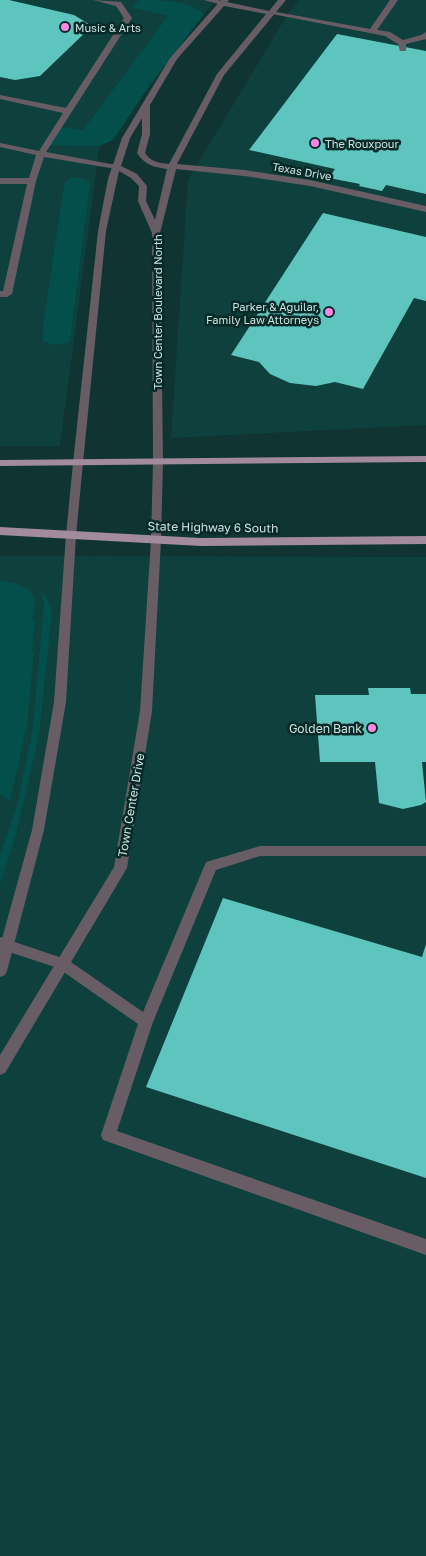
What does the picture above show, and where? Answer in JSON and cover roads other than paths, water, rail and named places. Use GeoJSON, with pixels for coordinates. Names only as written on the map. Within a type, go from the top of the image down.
{"type":"FeatureCollection","features":[{"type":"Feature","properties":{"kind":"main road"},"geometry":{"type":"LineString","coordinates":[[0,463],[426,459]]}},
{"type":"Feature","properties":{"kind":"main road","name":"State Highway 6 South"},"geometry":{"type":"LineString","coordinates":[[0,531],[201,542],[426,540]]}},
{"type":"Feature","properties":{"kind":"street"},"geometry":{"type":"LineString","coordinates":[[0,294],[7,294],[32,181],[41,154],[128,18],[121,2],[97,0]]}},
{"type":"Feature","properties":{"kind":"street"},"geometry":{"type":"LineString","coordinates":[[208,0],[223,1],[271,14],[386,34],[403,46],[425,36]]}},
{"type":"Feature","properties":{"kind":"street","name":"Town Center Boulevard North"},"geometry":{"type":"LineString","coordinates":[[156,540],[158,462],[156,233],[172,167],[221,74],[282,0]]}},
{"type":"Feature","properties":{"kind":"street"},"geometry":{"type":"LineString","coordinates":[[372,31],[394,0]]}},
{"type":"Feature","properties":{"kind":"street"},"geometry":{"type":"LineString","coordinates":[[0,971],[4,943],[38,830],[60,702],[71,535],[102,231],[116,168],[126,138],[174,58],[223,1]]}},
{"type":"Feature","properties":{"kind":"street"},"geometry":{"type":"LineString","coordinates":[[0,97],[67,111]]}},
{"type":"Feature","properties":{"kind":"street","name":"Texas Drive"},"geometry":{"type":"LineString","coordinates":[[146,103],[146,134],[141,153],[146,160],[156,165],[244,173],[310,183],[426,209]]}},
{"type":"Feature","properties":{"kind":"street"},"geometry":{"type":"LineString","coordinates":[[0,144],[127,171],[137,177],[143,186],[142,201],[156,233]]}},
{"type":"Feature","properties":{"kind":"street"},"geometry":{"type":"LineString","coordinates":[[0,181],[32,181]]}},
{"type":"Feature","properties":{"kind":"street","name":"Town Center Drive"},"geometry":{"type":"LineString","coordinates":[[0,1068],[120,868],[146,711],[156,540]]}},
{"type":"Feature","properties":{"kind":"street"},"geometry":{"type":"LineString","coordinates":[[426,851],[260,851],[211,866],[146,1022],[108,1135],[426,1246]]}},
{"type":"Feature","properties":{"kind":"street"},"geometry":{"type":"LineString","coordinates":[[4,943],[63,964],[146,1022]]}},
{"type":"Feature","properties":{"kind":"place","name":"Music & Arts"},"geometry":{"type":"Point","coordinates":[65,27]}},
{"type":"Feature","properties":{"kind":"place","name":"The Rouxpour"},"geometry":{"type":"Point","coordinates":[315,143]}},
{"type":"Feature","properties":{"kind":"place","name":"Parker & Aguilar, Family Law Attorneys"},"geometry":{"type":"Point","coordinates":[329,312]}},
{"type":"Feature","properties":{"kind":"place","name":"Golden Bank"},"geometry":{"type":"Point","coordinates":[372,728]}}]}
